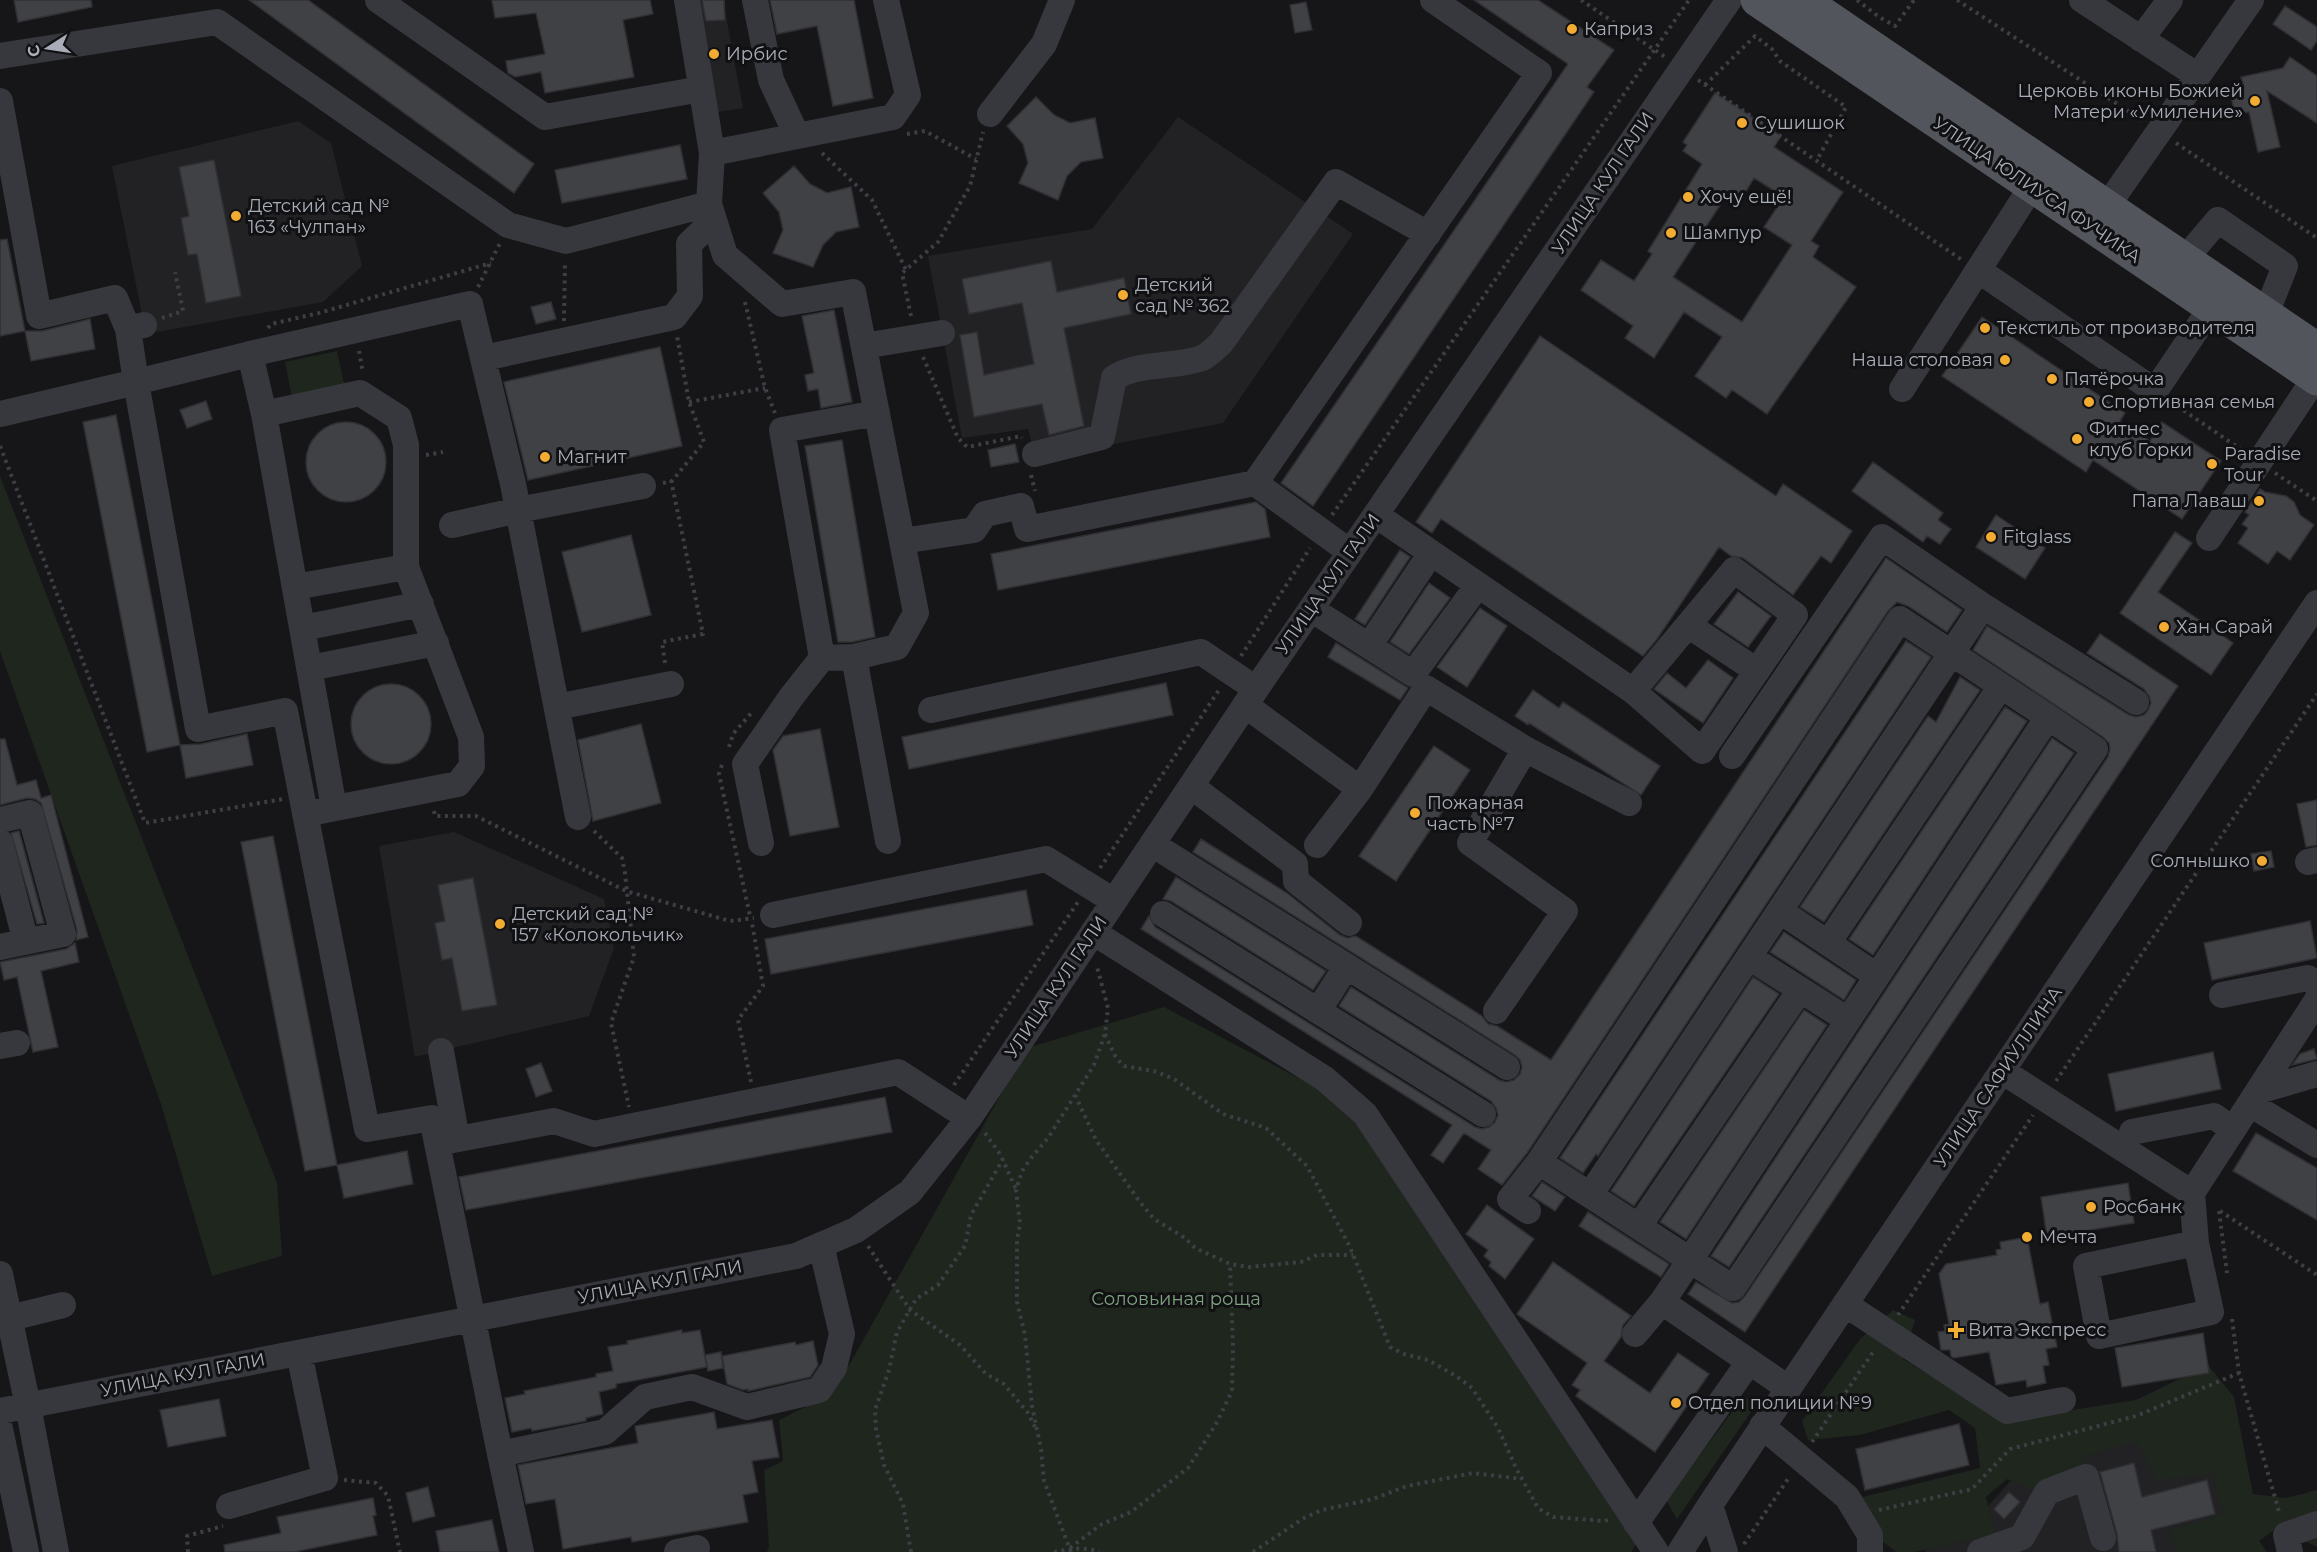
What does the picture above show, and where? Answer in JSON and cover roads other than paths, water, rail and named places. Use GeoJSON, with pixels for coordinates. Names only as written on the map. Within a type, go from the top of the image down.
{"type":"FeatureCollection","features":[{"type":"Feature","properties":{"kind":"main road","name":"УЛИЦА ЮЛИУСА ФУЧИКА"},"geometry":{"type":"LineString","coordinates":[[1757,0],[2211,308],[2316,369]]}},
{"type":"Feature","properties":{"kind":"main road","name":"УЛИЦА ЮЛИУСА ФУЧИКА"},"geometry":{"type":"LineString","coordinates":[[1803,0],[2266,314],[2316,369]]}},
{"type":"Feature","properties":{"kind":"street"},"geometry":{"type":"LineString","coordinates":[[378,0],[545,117],[701,89]]}},
{"type":"Feature","properties":{"kind":"street"},"geometry":{"type":"LineString","coordinates":[[687,0],[712,153],[711,212],[725,255],[782,304],[853,292],[916,613],[897,647],[854,657],[822,658]]}},
{"type":"Feature","properties":{"kind":"street"},"geometry":{"type":"LineString","coordinates":[[755,0],[771,80],[808,142]]}},
{"type":"Feature","properties":{"kind":"street"},"geometry":{"type":"LineString","coordinates":[[712,153],[808,142],[893,117],[908,95],[886,0]]}},
{"type":"Feature","properties":{"kind":"street"},"geometry":{"type":"LineString","coordinates":[[990,114],[1044,44],[1062,0]]}},
{"type":"Feature","properties":{"kind":"street"},"geometry":{"type":"LineString","coordinates":[[902,541],[974,530],[985,514],[1021,506],[1027,529],[1255,483],[1539,73],[1433,0]]}},
{"type":"Feature","properties":{"kind":"street","name":"УЛИЦА КУЛ ГАЛИ"},"geometry":{"type":"LineString","coordinates":[[0,1411],[796,1256],[856,1230],[910,1192],[969,1118],[1251,697],[1729,0]]}},
{"type":"Feature","properties":{"kind":"street"},"geometry":{"type":"LineString","coordinates":[[2082,0],[2198,76]]}},
{"type":"Feature","properties":{"kind":"street"},"geometry":{"type":"LineString","coordinates":[[2141,39],[2169,0]]}},
{"type":"Feature","properties":{"kind":"street"},"geometry":{"type":"LineString","coordinates":[[2107,206],[2251,0]]}},
{"type":"Feature","properties":{"kind":"street"},"geometry":{"type":"LineString","coordinates":[[0,56],[217,22],[508,225],[566,241],[711,212]]}},
{"type":"Feature","properties":{"kind":"street"},"geometry":{"type":"LineString","coordinates":[[0,101],[39,316],[115,298],[136,327],[136,382],[198,729],[285,711],[367,1129],[432,1118],[447,1141]]}},
{"type":"Feature","properties":{"kind":"street"},"geometry":{"type":"LineString","coordinates":[[1029,456],[1102,437],[1114,378],[1124,371],[1184,363],[1205,357],[1221,343],[1336,182],[1428,234]]}},
{"type":"Feature","properties":{"kind":"street"},"geometry":{"type":"LineString","coordinates":[[1902,389],[2032,186]]}},
{"type":"Feature","properties":{"kind":"street"},"geometry":{"type":"LineString","coordinates":[[484,358],[674,318],[690,296],[689,244],[711,212]]}},
{"type":"Feature","properties":{"kind":"street"},"geometry":{"type":"LineString","coordinates":[[2185,259],[2218,220],[2285,266],[2266,314]]}},
{"type":"Feature","properties":{"kind":"street"},"geometry":{"type":"LineString","coordinates":[[1978,270],[2155,391],[2211,308]]}},
{"type":"Feature","properties":{"kind":"street"},"geometry":{"type":"LineString","coordinates":[[0,414],[470,304],[518,510],[578,817]]}},
{"type":"Feature","properties":{"kind":"street"},"geometry":{"type":"LineString","coordinates":[[864,346],[942,333]]}},
{"type":"Feature","properties":{"kind":"street"},"geometry":{"type":"LineString","coordinates":[[250,354],[264,414],[296,586],[334,808]]}},
{"type":"Feature","properties":{"kind":"street"},"geometry":{"type":"LineString","coordinates":[[2209,538],[2316,369]]}},
{"type":"Feature","properties":{"kind":"street"},"geometry":{"type":"LineString","coordinates":[[264,414],[360,393],[399,418],[406,446],[406,567],[471,737],[472,766],[458,784],[334,808],[303,805]]}},
{"type":"Feature","properties":{"kind":"street"},"geometry":{"type":"LineString","coordinates":[[761,843],[745,764],[792,696],[822,658],[782,430],[877,413]]}},
{"type":"Feature","properties":{"kind":"street"},"geometry":{"type":"LineString","coordinates":[[1255,483],[1350,552]]}},
{"type":"Feature","properties":{"kind":"street"},"geometry":{"type":"LineString","coordinates":[[452,525],[643,486]]}},
{"type":"Feature","properties":{"kind":"street"},"geometry":{"type":"LineString","coordinates":[[1376,515],[1633,691],[1702,751],[1795,615],[1734,570],[1633,691]]}},
{"type":"Feature","properties":{"kind":"street"},"geometry":{"type":"LineString","coordinates":[[1732,756],[1882,537],[1983,606],[2136,702]]}},
{"type":"Feature","properties":{"kind":"street"},"geometry":{"type":"LineString","coordinates":[[1369,646],[1431,553]]}},
{"type":"Feature","properties":{"kind":"street"},"geometry":{"type":"LineString","coordinates":[[296,586],[406,567]]}},
{"type":"Feature","properties":{"kind":"street"},"geometry":{"type":"LineString","coordinates":[[1311,609],[1413,674],[1479,585]]}},
{"type":"Feature","properties":{"kind":"street","name":"УЛИЦА САФИУЛЛИНА"},"geometry":{"type":"LineString","coordinates":[[1680,1552],[1762,1426],[2317,603]]}},
{"type":"Feature","properties":{"kind":"street"},"geometry":{"type":"LineString","coordinates":[[303,628],[421,604]]}},
{"type":"Feature","properties":{"kind":"street"},"geometry":{"type":"LineString","coordinates":[[1590,1194],[1983,606]]}},
{"type":"Feature","properties":{"kind":"street"},"geometry":{"type":"LineString","coordinates":[[1528,1211],[1510,1199],[1539,1162],[1900,619],[2095,749],[1733,1288],[1539,1162]]}},
{"type":"Feature","properties":{"kind":"street"},"geometry":{"type":"LineString","coordinates":[[1688,625],[1756,671]]}},
{"type":"Feature","properties":{"kind":"street"},"geometry":{"type":"LineString","coordinates":[[310,668],[436,642]]}},
{"type":"Feature","properties":{"kind":"street"},"geometry":{"type":"LineString","coordinates":[[931,710],[1201,652],[1360,789]]}},
{"type":"Feature","properties":{"kind":"street"},"geometry":{"type":"LineString","coordinates":[[854,657],[888,841]]}},
{"type":"Feature","properties":{"kind":"street"},"geometry":{"type":"LineString","coordinates":[[557,707],[671,684]]}},
{"type":"Feature","properties":{"kind":"street"},"geometry":{"type":"LineString","coordinates":[[1828,943],[2001,686]]}},
{"type":"Feature","properties":{"kind":"street"},"geometry":{"type":"LineString","coordinates":[[1317,845],[1360,789],[1426,688],[1525,749],[1629,803]]}},
{"type":"Feature","properties":{"kind":"street"},"geometry":{"type":"LineString","coordinates":[[1635,1334],[1662,1302],[2048,717]]}},
{"type":"Feature","properties":{"kind":"street"},"geometry":{"type":"LineString","coordinates":[[1496,1011],[1565,911],[1470,843],[1525,749]]}},
{"type":"Feature","properties":{"kind":"street"},"geometry":{"type":"LineString","coordinates":[[1191,786],[1295,864],[1296,881],[1348,923]]}},
{"type":"Feature","properties":{"kind":"street"},"geometry":{"type":"LineString","coordinates":[[0,820],[30,813],[63,934],[0,947]]}},
{"type":"Feature","properties":{"kind":"street"},"geometry":{"type":"LineString","coordinates":[[0,842],[26,942]]}},
{"type":"Feature","properties":{"kind":"street"},"geometry":{"type":"LineString","coordinates":[[1152,844],[1507,1066]]}},
{"type":"Feature","properties":{"kind":"street"},"geometry":{"type":"LineString","coordinates":[[762,917],[1047,859],[1114,901]]}},
{"type":"Feature","properties":{"kind":"street"},"geometry":{"type":"LineString","coordinates":[[1779,911],[1877,976]]}},
{"type":"Feature","properties":{"kind":"street"},"geometry":{"type":"LineString","coordinates":[[1163,914],[1483,1114]]}},
{"type":"Feature","properties":{"kind":"street"},"geometry":{"type":"LineString","coordinates":[[1087,941],[1325,1079],[1365,1114],[1656,1552]]}},
{"type":"Feature","properties":{"kind":"street"},"geometry":{"type":"LineString","coordinates":[[1749,957],[1848,1020]]}},
{"type":"Feature","properties":{"kind":"street"},"geometry":{"type":"LineString","coordinates":[[1318,1011],[1346,967]]}},
{"type":"Feature","properties":{"kind":"street"},"geometry":{"type":"LineString","coordinates":[[2222,995],[2308,978],[2317,985]]}},
{"type":"Feature","properties":{"kind":"street"},"geometry":{"type":"LineString","coordinates":[[1639,1226],[1800,990]]}},
{"type":"Feature","properties":{"kind":"street"},"geometry":{"type":"LineString","coordinates":[[2196,1243],[2086,1266],[2099,1336],[2211,1312],[2196,1243],[2192,1193],[2317,1000]]}},
{"type":"Feature","properties":{"kind":"street"},"geometry":{"type":"LineString","coordinates":[[441,1051],[447,1141],[472,1319],[521,1552]]}},
{"type":"Feature","properties":{"kind":"street"},"geometry":{"type":"LineString","coordinates":[[2002,1071],[2192,1193]]}},
{"type":"Feature","properties":{"kind":"street"},"geometry":{"type":"LineString","coordinates":[[447,1141],[554,1121],[594,1134],[898,1072],[969,1118]]}},
{"type":"Feature","properties":{"kind":"street"},"geometry":{"type":"LineString","coordinates":[[2254,1098],[2317,1074]]}},
{"type":"Feature","properties":{"kind":"street"},"geometry":{"type":"LineString","coordinates":[[2254,1098],[2311,1136]]}},
{"type":"Feature","properties":{"kind":"street"},"geometry":{"type":"LineString","coordinates":[[2132,1131],[2214,1116],[2233,1130]]}},
{"type":"Feature","properties":{"kind":"street"},"geometry":{"type":"LineString","coordinates":[[500,1454],[605,1432],[645,1397],[657,1394],[692,1387],[747,1407],[819,1390],[834,1368],[842,1334],[821,1245]]}},
{"type":"Feature","properties":{"kind":"street"},"geometry":{"type":"LineString","coordinates":[[0,1274],[56,1552]]}},
{"type":"Feature","properties":{"kind":"street"},"geometry":{"type":"LineString","coordinates":[[1662,1302],[1788,1388]]}},
{"type":"Feature","properties":{"kind":"street"},"geometry":{"type":"LineString","coordinates":[[1845,1304],[2007,1411],[2063,1400]]}},
{"type":"Feature","properties":{"kind":"street"},"geometry":{"type":"LineString","coordinates":[[10,1318],[63,1305]]}},
{"type":"Feature","properties":{"kind":"street"},"geometry":{"type":"LineString","coordinates":[[230,1506],[325,1478],[299,1353]]}},
{"type":"Feature","properties":{"kind":"street"},"geometry":{"type":"LineString","coordinates":[[1632,1516],[1749,1362]]}},
{"type":"Feature","properties":{"kind":"street"},"geometry":{"type":"LineString","coordinates":[[1762,1426],[1847,1497],[1870,1535],[1870,1552]]}},
{"type":"Feature","properties":{"kind":"street"},"geometry":{"type":"LineString","coordinates":[[0,1429],[4,1468],[26,1552]]}},
{"type":"Feature","properties":{"kind":"street"},"geometry":{"type":"LineString","coordinates":[[1980,1552],[2024,1544],[2047,1492],[2086,1477],[2103,1538]]}},
{"type":"Feature","properties":{"kind":"street"},"geometry":{"type":"LineString","coordinates":[[1710,1505],[1725,1552]]}},
{"type":"Feature","properties":{"kind":"street"},"geometry":{"type":"LineString","coordinates":[[2288,1543],[2317,1524]]}},
{"type":"Feature","properties":{"kind":"place","name":"Каприз"},"geometry":{"type":"Point","coordinates":[1572,29]}},
{"type":"Feature","properties":{"kind":"place","name":"Ирбис"},"geometry":{"type":"Point","coordinates":[714,54]}},
{"type":"Feature","properties":{"kind":"place","name":"Церковь иконы Божией Матери «Умиление»"},"geometry":{"type":"Point","coordinates":[2255,101]}},
{"type":"Feature","properties":{"kind":"place","name":"Сушишок"},"geometry":{"type":"Point","coordinates":[1742,123]}},
{"type":"Feature","properties":{"kind":"place","name":"Хочу ещё!"},"geometry":{"type":"Point","coordinates":[1688,197]}},
{"type":"Feature","properties":{"kind":"place","name":"Детский сад № 163 «Чулпан»"},"geometry":{"type":"Point","coordinates":[236,216]}},
{"type":"Feature","properties":{"kind":"place","name":"Шампур"},"geometry":{"type":"Point","coordinates":[1671,233]}},
{"type":"Feature","properties":{"kind":"place","name":"Детский сад № 362"},"geometry":{"type":"Point","coordinates":[1123,295]}},
{"type":"Feature","properties":{"kind":"place","name":"Текстиль от производителя"},"geometry":{"type":"Point","coordinates":[1985,328]}},
{"type":"Feature","properties":{"kind":"place","name":"Наша столовая"},"geometry":{"type":"Point","coordinates":[2005,360]}},
{"type":"Feature","properties":{"kind":"place","name":"Пятёрочка"},"geometry":{"type":"Point","coordinates":[2052,379]}},
{"type":"Feature","properties":{"kind":"place","name":"Спортивная семья"},"geometry":{"type":"Point","coordinates":[2089,402]}},
{"type":"Feature","properties":{"kind":"place","name":"Фитнес клуб Горки"},"geometry":{"type":"Point","coordinates":[2077,439]}},
{"type":"Feature","properties":{"kind":"place","name":"Магнит"},"geometry":{"type":"Point","coordinates":[545,457]}},
{"type":"Feature","properties":{"kind":"place","name":"Paradise Tour"},"geometry":{"type":"Point","coordinates":[2212,464]}},
{"type":"Feature","properties":{"kind":"place","name":"Папа Лаваш"},"geometry":{"type":"Point","coordinates":[2259,501]}},
{"type":"Feature","properties":{"kind":"place","name":"Fitglass"},"geometry":{"type":"Point","coordinates":[1991,537]}},
{"type":"Feature","properties":{"kind":"place","name":"Хан Сарай"},"geometry":{"type":"Point","coordinates":[2164,627]}},
{"type":"Feature","properties":{"kind":"place","name":"Пожарная часть №7"},"geometry":{"type":"Point","coordinates":[1415,813]}},
{"type":"Feature","properties":{"kind":"place","name":"Солнышко"},"geometry":{"type":"Point","coordinates":[2262,861]}},
{"type":"Feature","properties":{"kind":"place","name":"Детский сад № 157 «Колокольчик»"},"geometry":{"type":"Point","coordinates":[500,924]}},
{"type":"Feature","properties":{"kind":"place","name":"Росбанк"},"geometry":{"type":"Point","coordinates":[2091,1207]}},
{"type":"Feature","properties":{"kind":"place","name":"Мечта"},"geometry":{"type":"Point","coordinates":[2027,1237]}},
{"type":"Feature","properties":{"kind":"place","name":"Вита Экспресс"},"geometry":{"type":"Point","coordinates":[1956,1330]}},
{"type":"Feature","properties":{"kind":"place","name":"Отдел полиции №9"},"geometry":{"type":"Point","coordinates":[1676,1403]}},
{"type":"Feature","properties":{"kind":"park label","name":"Соловьиная роща"},"geometry":{"type":"Point","coordinates":[1176,1299]}}]}
